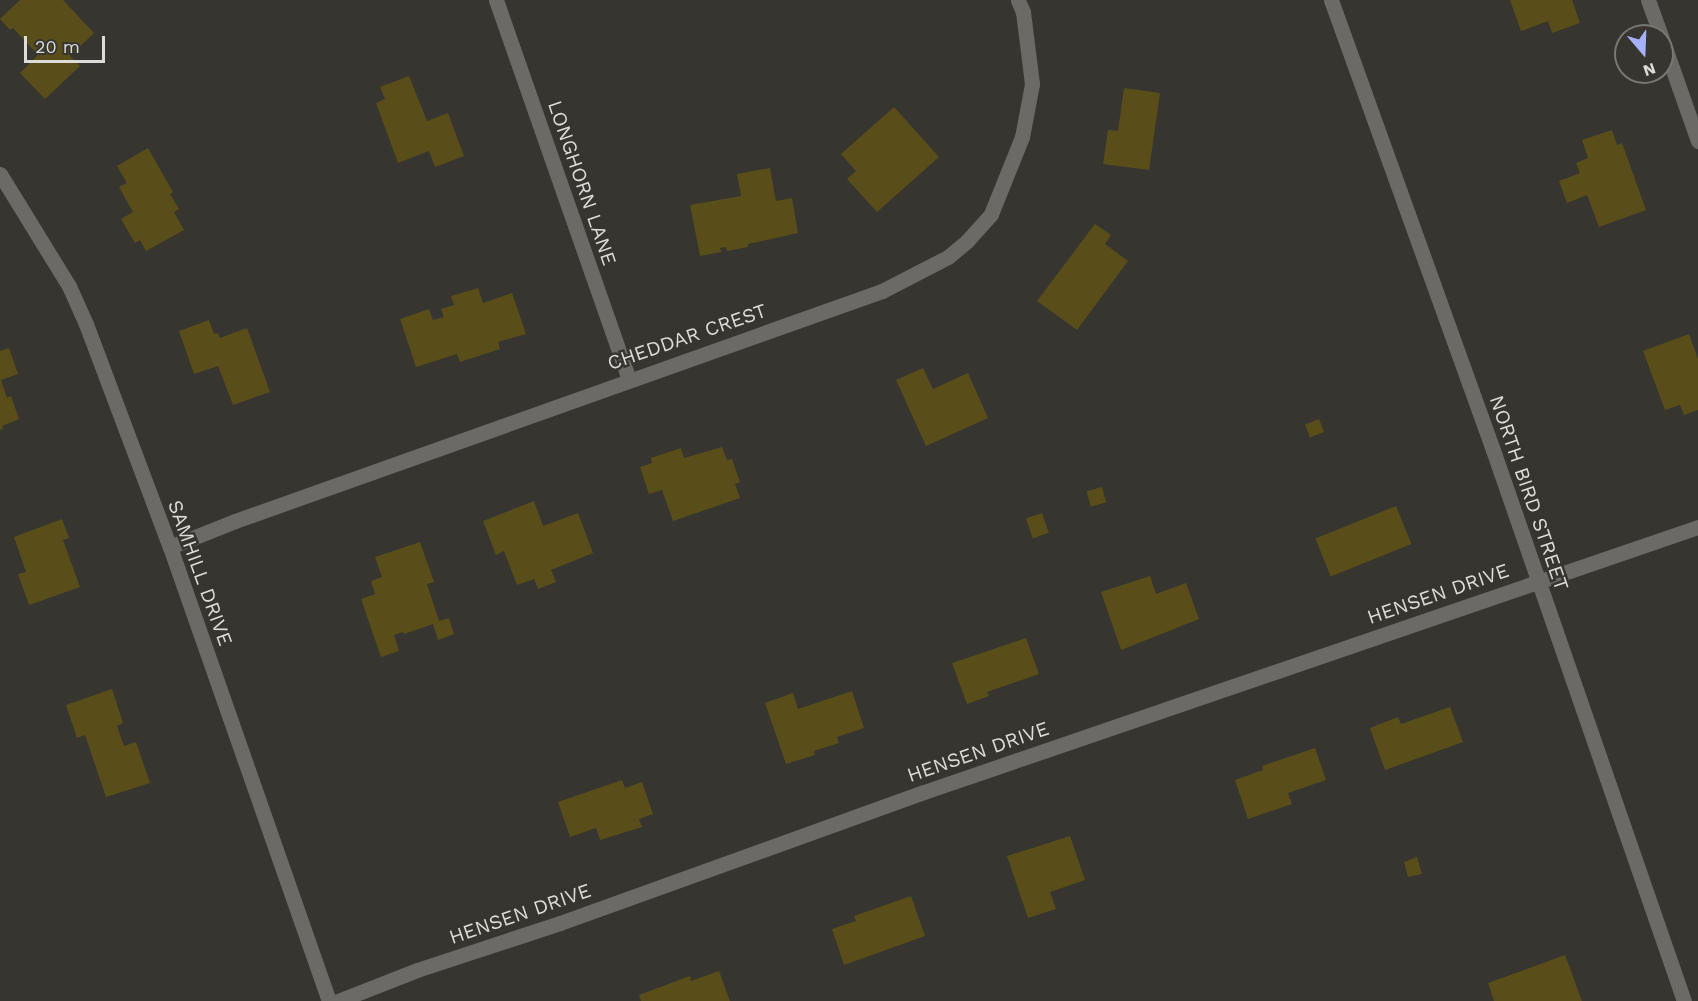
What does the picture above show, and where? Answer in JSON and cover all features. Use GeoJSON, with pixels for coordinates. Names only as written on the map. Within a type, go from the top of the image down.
{"type":"FeatureCollection","features":[{"type":"Feature","properties":{"kind":"street","name":"LONGHORN LANE"},"geometry":{"type":"LineString","coordinates":[[496,0],[629,380]]}},
{"type":"Feature","properties":{"kind":"street","name":"CHEDDAR CREST"},"geometry":{"type":"LineString","coordinates":[[170,547],[235,521],[882,291],[948,257],[967,241],[995,206],[1022,136],[1030,105],[1032,84],[1023,12],[1018,0]]}},
{"type":"Feature","properties":{"kind":"street","name":"NORTH BIRD STREET"},"geometry":{"type":"LineString","coordinates":[[1331,0],[1684,1001]]}},
{"type":"Feature","properties":{"kind":"street"},"geometry":{"type":"LineString","coordinates":[[1648,0],[1656,24]]}},
{"type":"Feature","properties":{"kind":"street"},"geometry":{"type":"LineString","coordinates":[[1674,74],[1698,141]]}},
{"type":"Feature","properties":{"kind":"street","name":"SAMHILL DRIVE"},"geometry":{"type":"LineString","coordinates":[[0,174],[69,286],[86,324],[170,547],[329,1001]]}},
{"type":"Feature","properties":{"kind":"street","name":"HENSEN DRIVE"},"geometry":{"type":"LineString","coordinates":[[338,1001],[417,970],[560,923],[924,792],[1698,527]]}},
{"type":"Feature","properties":{"kind":"building"},"geometry":{"type":"Polygon","coordinates":[[[20,0],[63,0],[94,33],[70,56],[80,66],[45,99],[20,73],[38,55],[13,28],[10,30],[0,19],[20,0]]]}},
{"type":"Feature","properties":{"kind":"building"},"geometry":{"type":"Polygon","coordinates":[[[1510,0],[1572,0],[1580,23],[1552,33],[1548,21],[1521,31],[1510,0]]]}},
{"type":"Feature","properties":{"kind":"building"},"geometry":{"type":"Polygon","coordinates":[[[409,76],[427,121],[448,113],[464,156],[435,167],[429,151],[398,163],[376,103],[385,99],[380,87],[409,76]]]}},
{"type":"Feature","properties":{"kind":"building"},"geometry":{"type":"Polygon","coordinates":[[[1124,88],[1160,93],[1149,170],[1103,164],[1108,130],[1118,131],[1124,88]]]}},
{"type":"Feature","properties":{"kind":"building"},"geometry":{"type":"Polygon","coordinates":[[[894,107],[939,157],[877,212],[847,179],[856,171],[841,154],[894,107]]]}},
{"type":"Feature","properties":{"kind":"building"},"geometry":{"type":"Polygon","coordinates":[[[1612,130],[1617,145],[1622,143],[1646,210],[1599,227],[1587,195],[1567,203],[1559,181],[1580,173],[1576,163],[1588,158],[1582,140],[1612,130]]]}},
{"type":"Feature","properties":{"kind":"building"},"geometry":{"type":"Polygon","coordinates":[[[148,148],[173,192],[170,194],[179,209],[174,212],[184,230],[146,251],[140,240],[135,243],[121,219],[133,212],[119,187],[127,183],[117,166],[148,148]]]}},
{"type":"Feature","properties":{"kind":"building"},"geometry":{"type":"Polygon","coordinates":[[[770,168],[776,201],[792,198],[798,233],[748,244],[748,247],[727,251],[726,247],[720,248],[721,252],[700,256],[690,205],[741,196],[737,174],[770,168]]]}},
{"type":"Feature","properties":{"kind":"building"},"geometry":{"type":"Polygon","coordinates":[[[1095,224],[1111,235],[1105,244],[1128,261],[1077,330],[1037,301],[1095,224]]]}},
{"type":"Feature","properties":{"kind":"building"},"geometry":{"type":"Polygon","coordinates":[[[478,288],[483,303],[512,293],[526,334],[498,342],[500,349],[460,362],[457,354],[416,367],[400,319],[429,309],[433,320],[444,317],[441,309],[454,305],[451,296],[478,288]]]}},
{"type":"Feature","properties":{"kind":"building"},"geometry":{"type":"Polygon","coordinates":[[[209,320],[214,334],[218,333],[220,338],[247,328],[270,392],[233,405],[218,366],[194,374],[179,331],[209,320]]]}},
{"type":"Feature","properties":{"kind":"building"},"geometry":{"type":"Polygon","coordinates":[[[1689,334],[1698,359],[1698,410],[1684,415],[1680,405],[1665,410],[1643,351],[1689,334]]]}},
{"type":"Feature","properties":{"kind":"building"},"geometry":{"type":"Polygon","coordinates":[[[9,348],[18,374],[1,380],[7,398],[11,396],[19,419],[2,426],[3,429],[0,430],[0,351],[9,348]]]}},
{"type":"Feature","properties":{"kind":"building"},"geometry":{"type":"Polygon","coordinates":[[[923,368],[933,389],[968,373],[988,418],[926,446],[896,380],[923,368]]]}},
{"type":"Feature","properties":{"kind":"building"},"geometry":{"type":"Polygon","coordinates":[[[1319,419],[1324,432],[1310,437],[1305,424],[1319,419]]]}},
{"type":"Feature","properties":{"kind":"building"},"geometry":{"type":"Polygon","coordinates":[[[722,447],[727,460],[732,459],[740,482],[735,484],[740,498],[673,521],[662,490],[649,494],[640,467],[652,463],[651,458],[681,448],[684,458],[722,447]]]}},
{"type":"Feature","properties":{"kind":"building"},"geometry":{"type":"Polygon","coordinates":[[[1102,487],[1106,502],[1091,507],[1087,491],[1102,487]]]}},
{"type":"Feature","properties":{"kind":"building"},"geometry":{"type":"Polygon","coordinates":[[[534,501],[543,526],[578,513],[593,553],[551,570],[556,582],[538,589],[534,579],[517,585],[504,551],[496,555],[483,521],[534,501]]]}},
{"type":"Feature","properties":{"kind":"building"},"geometry":{"type":"Polygon","coordinates":[[[1396,506],[1411,544],[1331,577],[1315,539],[1396,506]]]}},
{"type":"Feature","properties":{"kind":"building"},"geometry":{"type":"Polygon","coordinates":[[[1042,513],[1049,533],[1033,538],[1026,519],[1042,513]]]}},
{"type":"Feature","properties":{"kind":"building"},"geometry":{"type":"Polygon","coordinates":[[[62,519],[69,538],[63,540],[80,587],[29,605],[18,574],[26,572],[14,537],[62,519]]]}},
{"type":"Feature","properties":{"kind":"building"},"geometry":{"type":"Polygon","coordinates":[[[420,542],[434,582],[427,584],[439,621],[449,618],[454,634],[438,640],[433,624],[404,634],[403,632],[394,635],[399,651],[381,657],[361,599],[375,594],[371,581],[382,577],[375,557],[420,542]]]}},
{"type":"Feature","properties":{"kind":"building"},"geometry":{"type":"Polygon","coordinates":[[[1150,576],[1156,594],[1186,583],[1199,619],[1121,650],[1101,592],[1150,576]]]}},
{"type":"Feature","properties":{"kind":"building"},"geometry":{"type":"Polygon","coordinates":[[[1026,638],[1039,674],[987,692],[989,696],[967,704],[952,663],[1026,638]]]}},
{"type":"Feature","properties":{"kind":"building"},"geometry":{"type":"Polygon","coordinates":[[[112,689],[123,723],[117,726],[124,746],[136,742],[150,783],[106,797],[85,735],[77,738],[66,705],[112,689]]]}},
{"type":"Feature","properties":{"kind":"building"},"geometry":{"type":"Polygon","coordinates":[[[852,691],[864,728],[837,737],[839,743],[814,751],[815,755],[786,764],[765,703],[793,693],[798,709],[852,691]]]}},
{"type":"Feature","properties":{"kind":"building"},"geometry":{"type":"Polygon","coordinates":[[[1450,707],[1463,742],[1385,770],[1370,728],[1398,717],[1401,724],[1450,707]]]}},
{"type":"Feature","properties":{"kind":"building"},"geometry":{"type":"Polygon","coordinates":[[[1315,748],[1326,780],[1288,793],[1292,804],[1248,819],[1235,780],[1263,770],[1262,766],[1315,748]]]}},
{"type":"Feature","properties":{"kind":"building"},"geometry":{"type":"Polygon","coordinates":[[[622,780],[625,788],[642,782],[653,814],[639,819],[642,827],[600,840],[596,828],[570,837],[558,802],[622,780]]]}},
{"type":"Feature","properties":{"kind":"building"},"geometry":{"type":"Polygon","coordinates":[[[1070,836],[1085,880],[1050,892],[1056,909],[1028,918],[1007,856],[1070,836]]]}},
{"type":"Feature","properties":{"kind":"building"},"geometry":{"type":"Polygon","coordinates":[[[1417,857],[1422,874],[1408,877],[1404,862],[1417,857]]]}},
{"type":"Feature","properties":{"kind":"building"},"geometry":{"type":"Polygon","coordinates":[[[911,896],[925,936],[844,965],[832,929],[856,921],[854,916],[911,896]]]}},
{"type":"Feature","properties":{"kind":"building"},"geometry":{"type":"Polygon","coordinates":[[[1565,955],[1582,1001],[1494,1001],[1488,983],[1565,955]]]}},
{"type":"Feature","properties":{"kind":"building"},"geometry":{"type":"Polygon","coordinates":[[[719,971],[730,1001],[641,1001],[639,995],[690,976],[691,981],[719,971]]]}}]}
